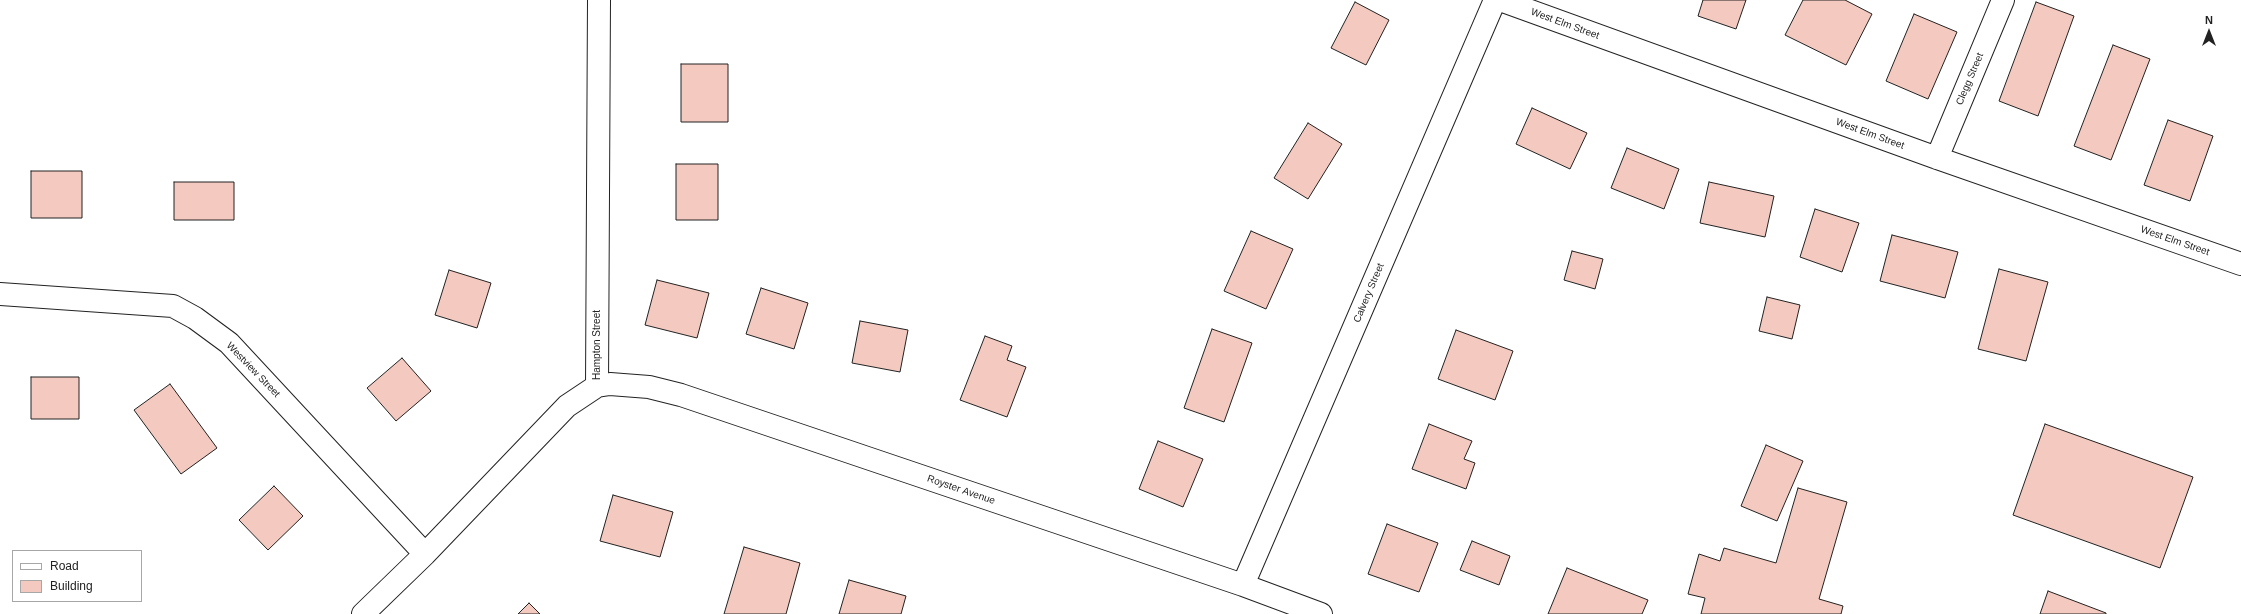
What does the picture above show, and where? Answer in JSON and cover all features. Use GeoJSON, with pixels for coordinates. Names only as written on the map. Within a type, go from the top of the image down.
{"type":"FeatureCollection","features":[{"type":"Feature","properties":{"kind":"street","name":"Hampton Street"},"geometry":{"type":"LineString","coordinates":[[363,614],[425,554],[567,406],[597,386],[599,0]]}},
{"type":"Feature","properties":{"kind":"street","name":"Calvery Street"},"geometry":{"type":"LineString","coordinates":[[1243,585],[1495,0]]}},
{"type":"Feature","properties":{"kind":"street","name":"West Elm Street"},"geometry":{"type":"LineString","coordinates":[[1500,0],[1937,158],[2241,264]]}},
{"type":"Feature","properties":{"kind":"street","name":"Clegg Street"},"geometry":{"type":"LineString","coordinates":[[1937,158],[2003,0]]}},
{"type":"Feature","properties":{"kind":"street","name":"Westview Street"},"geometry":{"type":"LineString","coordinates":[[0,294],[174,306],[195,318],[229,343],[425,554]]}},
{"type":"Feature","properties":{"kind":"street","name":"Royster Avenue"},"geometry":{"type":"LineString","coordinates":[[597,386],[610,384],[649,387],[681,395],[1243,585],[1321,614]]}},
{"type":"Feature","properties":{"kind":"building"},"geometry":{"type":"Polygon","coordinates":[[[1703,0],[1746,0],[1736,29],[1698,16],[1703,0]]]}},
{"type":"Feature","properties":{"kind":"building"},"geometry":{"type":"Polygon","coordinates":[[[1803,0],[1845,0],[1872,14],[1846,65],[1785,35],[1803,0]]]}},
{"type":"Feature","properties":{"kind":"building"},"geometry":{"type":"Polygon","coordinates":[[[1355,2],[1389,20],[1366,65],[1331,48],[1355,2]]]}},
{"type":"Feature","properties":{"kind":"building"},"geometry":{"type":"Polygon","coordinates":[[[2036,2],[2074,16],[2038,116],[1999,101],[2036,2]]]}},
{"type":"Feature","properties":{"kind":"building"},"geometry":{"type":"Polygon","coordinates":[[[1914,14],[1957,32],[1928,99],[1886,81],[1914,14]]]}},
{"type":"Feature","properties":{"kind":"building"},"geometry":{"type":"Polygon","coordinates":[[[2113,45],[2150,59],[2111,160],[2074,146],[2113,45]]]}},
{"type":"Feature","properties":{"kind":"building"},"geometry":{"type":"Polygon","coordinates":[[[681,64],[728,64],[728,122],[681,122],[681,64]]]}},
{"type":"Feature","properties":{"kind":"building"},"geometry":{"type":"Polygon","coordinates":[[[1532,108],[1587,133],[1570,169],[1516,144],[1532,108]]]}},
{"type":"Feature","properties":{"kind":"building"},"geometry":{"type":"Polygon","coordinates":[[[2168,120],[2213,136],[2190,201],[2144,185],[2168,120]]]}},
{"type":"Feature","properties":{"kind":"building"},"geometry":{"type":"Polygon","coordinates":[[[1308,123],[1342,144],[1308,199],[1274,178],[1308,123]]]}},
{"type":"Feature","properties":{"kind":"building"},"geometry":{"type":"Polygon","coordinates":[[[1627,148],[1679,169],[1664,209],[1611,188],[1627,148]]]}},
{"type":"Feature","properties":{"kind":"building"},"geometry":{"type":"Polygon","coordinates":[[[676,164],[718,164],[718,220],[676,220],[676,164]]]}},
{"type":"Feature","properties":{"kind":"building"},"geometry":{"type":"Polygon","coordinates":[[[31,171],[82,171],[82,218],[31,218],[31,171]]]}},
{"type":"Feature","properties":{"kind":"building"},"geometry":{"type":"Polygon","coordinates":[[[174,182],[234,182],[234,220],[174,220],[174,182]]]}},
{"type":"Feature","properties":{"kind":"building"},"geometry":{"type":"Polygon","coordinates":[[[1709,182],[1774,196],[1765,237],[1700,223],[1709,182]]]}},
{"type":"Feature","properties":{"kind":"building"},"geometry":{"type":"Polygon","coordinates":[[[1815,209],[1859,223],[1842,272],[1800,257],[1815,209]]]}},
{"type":"Feature","properties":{"kind":"building"},"geometry":{"type":"Polygon","coordinates":[[[1251,231],[1293,249],[1266,309],[1224,291],[1251,231]]]}},
{"type":"Feature","properties":{"kind":"building"},"geometry":{"type":"Polygon","coordinates":[[[1892,235],[1958,252],[1945,298],[1880,281],[1892,235]]]}},
{"type":"Feature","properties":{"kind":"building"},"geometry":{"type":"Polygon","coordinates":[[[1572,251],[1603,259],[1595,289],[1564,280],[1572,251]]]}},
{"type":"Feature","properties":{"kind":"building"},"geometry":{"type":"Polygon","coordinates":[[[1999,269],[2048,282],[2026,361],[1978,349],[1999,269]]]}},
{"type":"Feature","properties":{"kind":"building"},"geometry":{"type":"Polygon","coordinates":[[[449,270],[491,283],[477,328],[435,315],[449,270]]]}},
{"type":"Feature","properties":{"kind":"building"},"geometry":{"type":"Polygon","coordinates":[[[657,280],[709,293],[697,338],[645,325],[657,280]]]}},
{"type":"Feature","properties":{"kind":"building"},"geometry":{"type":"Polygon","coordinates":[[[761,288],[808,303],[794,349],[746,334],[761,288]]]}},
{"type":"Feature","properties":{"kind":"building"},"geometry":{"type":"Polygon","coordinates":[[[1767,297],[1800,305],[1792,339],[1759,331],[1767,297]]]}},
{"type":"Feature","properties":{"kind":"building"},"geometry":{"type":"Polygon","coordinates":[[[860,321],[908,330],[900,372],[852,363],[860,321]]]}},
{"type":"Feature","properties":{"kind":"building"},"geometry":{"type":"Polygon","coordinates":[[[1212,329],[1252,343],[1224,422],[1184,408],[1212,329]]]}},
{"type":"Feature","properties":{"kind":"building"},"geometry":{"type":"Polygon","coordinates":[[[1456,330],[1513,351],[1495,400],[1438,379],[1456,330]]]}},
{"type":"Feature","properties":{"kind":"building"},"geometry":{"type":"Polygon","coordinates":[[[985,336],[1012,346],[1007,360],[1026,367],[1007,417],[960,400],[985,336]]]}},
{"type":"Feature","properties":{"kind":"building"},"geometry":{"type":"Polygon","coordinates":[[[402,358],[431,391],[396,421],[367,388],[402,358]]]}},
{"type":"Feature","properties":{"kind":"building"},"geometry":{"type":"Polygon","coordinates":[[[31,377],[79,377],[79,419],[31,419],[31,377]]]}},
{"type":"Feature","properties":{"kind":"building"},"geometry":{"type":"Polygon","coordinates":[[[170,384],[217,448],[181,474],[134,410],[170,384]]]}},
{"type":"Feature","properties":{"kind":"building"},"geometry":{"type":"Polygon","coordinates":[[[1429,424],[1472,441],[1464,459],[1475,463],[1466,489],[1412,469],[1429,424]]]}},
{"type":"Feature","properties":{"kind":"building"},"geometry":{"type":"Polygon","coordinates":[[[2045,424],[2193,477],[2160,568],[2013,515],[2045,424]]]}},
{"type":"Feature","properties":{"kind":"building"},"geometry":{"type":"Polygon","coordinates":[[[1158,441],[1203,459],[1183,507],[1139,489],[1158,441]]]}},
{"type":"Feature","properties":{"kind":"building"},"geometry":{"type":"Polygon","coordinates":[[[1766,445],[1803,461],[1777,521],[1741,506],[1766,445]]]}},
{"type":"Feature","properties":{"kind":"building"},"geometry":{"type":"Polygon","coordinates":[[[274,486],[303,516],[268,550],[239,520],[274,486]]]}},
{"type":"Feature","properties":{"kind":"building"},"geometry":{"type":"Polygon","coordinates":[[[1798,488],[1847,502],[1819,599],[1843,606],[1841,614],[1701,614],[1705,598],[1688,594],[1699,554],[1720,561],[1724,548],[1776,563],[1798,488]]]}},
{"type":"Feature","properties":{"kind":"building"},"geometry":{"type":"Polygon","coordinates":[[[613,495],[673,512],[660,557],[600,541],[613,495]]]}},
{"type":"Feature","properties":{"kind":"building"},"geometry":{"type":"Polygon","coordinates":[[[1387,524],[1438,543],[1419,592],[1368,574],[1387,524]]]}},
{"type":"Feature","properties":{"kind":"building"},"geometry":{"type":"Polygon","coordinates":[[[1472,541],[1510,556],[1499,585],[1460,570],[1472,541]]]}},
{"type":"Feature","properties":{"kind":"building"},"geometry":{"type":"Polygon","coordinates":[[[744,547],[800,563],[786,614],[724,614],[744,547]]]}},
{"type":"Feature","properties":{"kind":"building"},"geometry":{"type":"Polygon","coordinates":[[[1567,568],[1648,600],[1642,614],[1548,614],[1567,568]]]}},
{"type":"Feature","properties":{"kind":"building"},"geometry":{"type":"Polygon","coordinates":[[[849,580],[906,596],[901,614],[839,614],[849,580]]]}},
{"type":"Feature","properties":{"kind":"building"},"geometry":{"type":"Polygon","coordinates":[[[2048,591],[2106,613],[2106,614],[2040,614],[2048,591]]]}},
{"type":"Feature","properties":{"kind":"building"},"geometry":{"type":"Polygon","coordinates":[[[529,603],[540,614],[518,614],[529,603]]]}}]}
